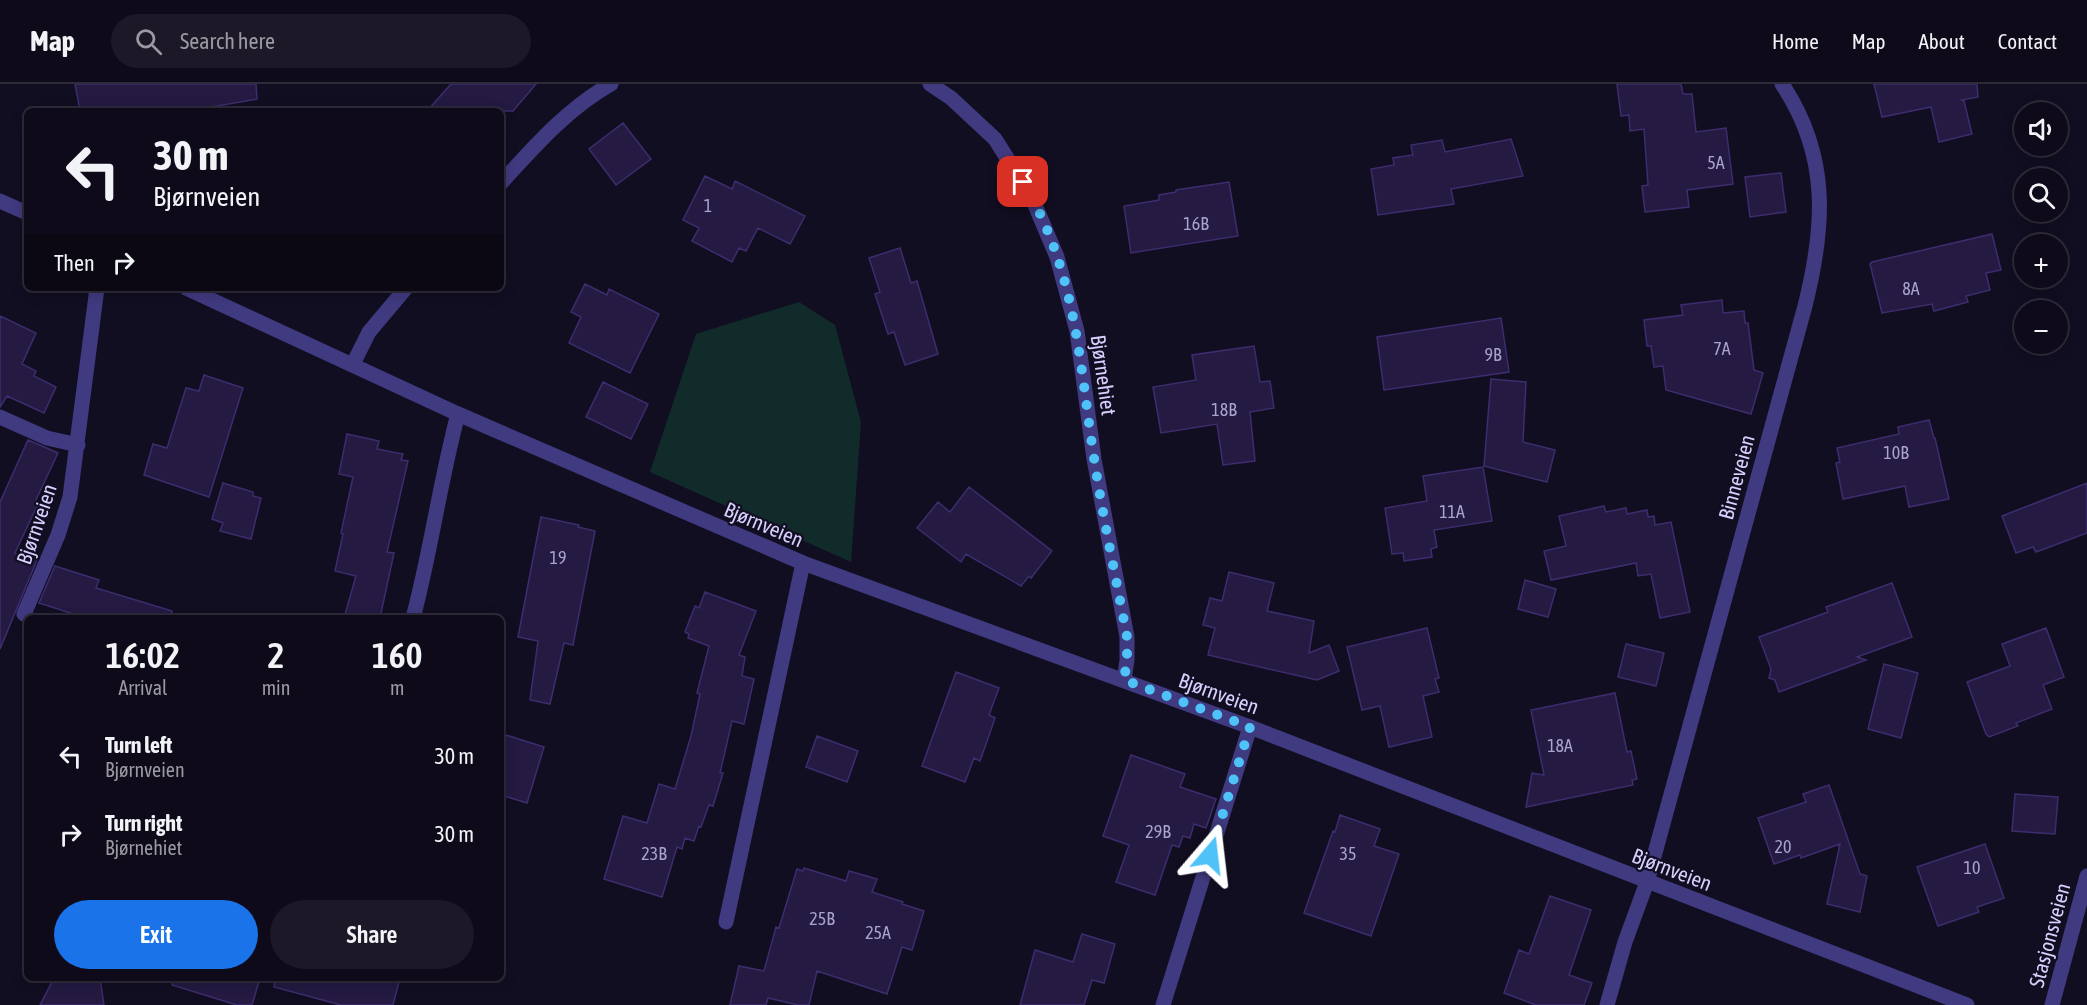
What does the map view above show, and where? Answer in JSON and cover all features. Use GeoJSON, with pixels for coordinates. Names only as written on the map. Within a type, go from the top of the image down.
{"type":"FeatureCollection","features":[{"type":"Feature","properties":{"kind":"street"},"geometry":{"type":"LineString","coordinates":[[504,180],[568,114],[611,84]]}},
{"type":"Feature","properties":{"kind":"street","name":"Bjørnehiet"},"geometry":{"type":"LineString","coordinates":[[930,84],[951,98],[994,139],[1032,198],[1057,257],[1077,331],[1094,459],[1127,637],[1124,680]]}},
{"type":"Feature","properties":{"kind":"street","name":"Binneveien"},"geometry":{"type":"LineString","coordinates":[[1607,1005],[1625,942],[1647,882],[1805,306],[1819,241],[1821,206],[1813,148],[1804,125],[1782,84]]}},
{"type":"Feature","properties":{"kind":"street"},"geometry":{"type":"LineString","coordinates":[[0,201],[24,212]]}},
{"type":"Feature","properties":{"kind":"street","name":"Bjørnveien"},"geometry":{"type":"LineString","coordinates":[[24,614],[65,516],[78,445],[97,291]]}},
{"type":"Feature","properties":{"kind":"street","name":"Bjørnveien"},"geometry":{"type":"LineString","coordinates":[[193,291],[458,414],[803,563],[1250,727],[1967,1005]]}},
{"type":"Feature","properties":{"kind":"street"},"geometry":{"type":"LineString","coordinates":[[353,364],[369,332],[403,291]]}},
{"type":"Feature","properties":{"kind":"street"},"geometry":{"type":"LineString","coordinates":[[414,615],[458,414]]}},
{"type":"Feature","properties":{"kind":"street"},"geometry":{"type":"LineString","coordinates":[[0,417],[47,438],[78,445]]}},
{"type":"Feature","properties":{"kind":"street"},"geometry":{"type":"LineString","coordinates":[[726,922],[803,563]]}},
{"type":"Feature","properties":{"kind":"street"},"geometry":{"type":"LineString","coordinates":[[1163,1005],[1250,727]]}},
{"type":"Feature","properties":{"kind":"street","name":"Stasjonsveien"},"geometry":{"type":"LineString","coordinates":[[2052,1005],[2087,876]]}},
{"type":"Feature","properties":{"kind":"green space"},"geometry":{"type":"Polygon","coordinates":[[[799,302],[835,325],[861,422],[851,562],[650,472],[696,334],[799,302]]]}},
{"type":"Feature","properties":{"kind":"building"},"geometry":{"type":"Polygon","coordinates":[[[75,84],[256,84],[257,99],[205,108],[79,108],[75,84]]]}},
{"type":"Feature","properties":{"kind":"building"},"geometry":{"type":"Polygon","coordinates":[[[451,84],[536,84],[513,111],[504,111],[504,108],[430,108],[451,84]]]}},
{"type":"Feature","properties":{"kind":"building"},"geometry":{"type":"Polygon","coordinates":[[[1617,84],[1681,84],[1683,94],[1692,94],[1696,132],[1726,128],[1733,184],[1687,190],[1689,207],[1645,212],[1642,186],[1648,185],[1644,129],[1630,131],[1629,115],[1621,116],[1617,84]]]}},
{"type":"Feature","properties":{"kind":"building"},"geometry":{"type":"Polygon","coordinates":[[[1874,84],[1977,84],[1978,97],[1962,100],[1972,134],[1939,142],[1931,107],[1882,117],[1874,84]]]}},
{"type":"Feature","properties":{"kind":"building"},"geometry":{"type":"Polygon","coordinates":[[[623,123],[651,159],[616,185],[589,149],[623,123]]]}},
{"type":"Feature","properties":{"kind":"building"},"geometry":{"type":"Polygon","coordinates":[[[1511,139],[1523,176],[1451,189],[1454,204],[1378,215],[1371,169],[1394,165],[1393,158],[1413,155],[1411,145],[1442,140],[1445,152],[1511,139]]]}},
{"type":"Feature","properties":{"kind":"building"},"geometry":{"type":"Polygon","coordinates":[[[1781,173],[1786,212],[1750,217],[1745,177],[1781,173]]]}},
{"type":"Feature","properties":{"kind":"building"},"geometry":{"type":"Polygon","coordinates":[[[705,176],[732,189],[735,181],[805,216],[790,244],[758,228],[746,251],[739,248],[732,262],[692,241],[699,228],[683,220],[705,176]]]}},
{"type":"Feature","properties":{"kind":"building"},"geometry":{"type":"Polygon","coordinates":[[[1229,182],[1238,236],[1131,253],[1124,206],[1159,200],[1159,195],[1176,192],[1176,190],[1229,182]]]}},
{"type":"Feature","properties":{"kind":"building"},"geometry":{"type":"Polygon","coordinates":[[[1992,234],[2001,270],[1986,273],[1990,290],[1966,296],[1968,302],[1934,311],[1932,304],[1882,313],[1870,264],[1872,262],[1992,234]]]}},
{"type":"Feature","properties":{"kind":"building"},"geometry":{"type":"Polygon","coordinates":[[[900,248],[911,283],[917,281],[938,354],[905,365],[894,332],[888,334],[875,294],[880,292],[869,258],[900,248]]]}},
{"type":"Feature","properties":{"kind":"building"},"geometry":{"type":"Polygon","coordinates":[[[585,284],[607,295],[609,289],[659,314],[630,373],[569,343],[581,317],[571,312],[585,284]]]}},
{"type":"Feature","properties":{"kind":"building"},"geometry":{"type":"Polygon","coordinates":[[[1722,300],[1723,313],[1744,311],[1745,323],[1748,323],[1754,370],[1763,373],[1751,414],[1666,390],[1663,366],[1654,367],[1651,346],[1647,346],[1644,320],[1683,315],[1681,305],[1722,300]]]}},
{"type":"Feature","properties":{"kind":"building"},"geometry":{"type":"Polygon","coordinates":[[[0,316],[36,333],[22,364],[36,371],[34,376],[56,387],[44,413],[7,396],[0,407],[0,316]]]}},
{"type":"Feature","properties":{"kind":"building"},"geometry":{"type":"Polygon","coordinates":[[[1501,318],[1509,372],[1384,390],[1377,337],[1501,318]]]}},
{"type":"Feature","properties":{"kind":"building"},"geometry":{"type":"Polygon","coordinates":[[[1254,346],[1260,382],[1270,381],[1274,408],[1250,412],[1255,461],[1223,465],[1217,424],[1161,433],[1153,387],[1196,380],[1192,355],[1254,346]]]}},
{"type":"Feature","properties":{"kind":"building"},"geometry":{"type":"Polygon","coordinates":[[[204,375],[243,388],[209,497],[144,475],[153,444],[167,448],[186,388],[199,391],[204,375]]]}},
{"type":"Feature","properties":{"kind":"building"},"geometry":{"type":"Polygon","coordinates":[[[1491,379],[1526,382],[1523,442],[1555,450],[1547,482],[1484,466],[1491,379]]]}},
{"type":"Feature","properties":{"kind":"building"},"geometry":{"type":"Polygon","coordinates":[[[603,382],[648,404],[631,439],[586,417],[603,382]]]}},
{"type":"Feature","properties":{"kind":"building"},"geometry":{"type":"Polygon","coordinates":[[[1929,420],[1949,499],[1909,507],[1905,486],[1843,499],[1836,463],[1840,462],[1837,448],[1899,434],[1898,427],[1929,420]]]}},
{"type":"Feature","properties":{"kind":"building"},"geometry":{"type":"Polygon","coordinates":[[[347,434],[379,441],[377,449],[403,454],[401,460],[408,461],[387,552],[394,553],[381,615],[345,615],[356,576],[335,571],[353,477],[339,474],[347,434]]]}},
{"type":"Feature","properties":{"kind":"building"},"geometry":{"type":"Polygon","coordinates":[[[28,440],[58,453],[15,553],[37,560],[0,649],[0,502],[28,440]]]}},
{"type":"Feature","properties":{"kind":"building"},"geometry":{"type":"Polygon","coordinates":[[[1483,467],[1492,521],[1434,530],[1437,547],[1431,549],[1432,557],[1404,561],[1403,553],[1392,554],[1385,508],[1427,501],[1423,476],[1483,467]]]}},
{"type":"Feature","properties":{"kind":"building"},"geometry":{"type":"Polygon","coordinates":[[[223,483],[253,492],[253,496],[261,498],[251,539],[220,531],[223,523],[212,519],[223,483]]]}},
{"type":"Feature","properties":{"kind":"building"},"geometry":{"type":"Polygon","coordinates":[[[2087,483],[2087,533],[2036,552],[2033,547],[2016,553],[2002,516],[2087,483]]]}},
{"type":"Feature","properties":{"kind":"building"},"geometry":{"type":"Polygon","coordinates":[[[969,487],[1052,551],[1031,578],[1029,576],[1021,586],[966,554],[961,562],[917,528],[938,502],[950,512],[969,487]]]}},
{"type":"Feature","properties":{"kind":"building"},"geometry":{"type":"Polygon","coordinates":[[[1604,506],[1606,512],[1626,508],[1627,514],[1647,510],[1648,517],[1654,516],[1655,525],[1671,522],[1690,612],[1660,618],[1651,574],[1638,576],[1636,563],[1551,580],[1544,551],[1566,546],[1559,516],[1604,506]]]}},
{"type":"Feature","properties":{"kind":"building"},"geometry":{"type":"Polygon","coordinates":[[[541,517],[595,531],[573,645],[564,643],[550,704],[530,700],[538,641],[518,637],[541,517]]]}},
{"type":"Feature","properties":{"kind":"building"},"geometry":{"type":"Polygon","coordinates":[[[55,566],[99,580],[96,588],[172,611],[171,615],[77,615],[39,603],[55,566]]]}},
{"type":"Feature","properties":{"kind":"building"},"geometry":{"type":"Polygon","coordinates":[[[1229,572],[1274,583],[1267,611],[1314,621],[1309,653],[1329,645],[1339,671],[1317,680],[1208,655],[1215,628],[1203,625],[1210,598],[1222,601],[1229,572]]]}},
{"type":"Feature","properties":{"kind":"building"},"geometry":{"type":"Polygon","coordinates":[[[1525,580],[1556,589],[1548,617],[1518,609],[1525,580]]]}},
{"type":"Feature","properties":{"kind":"building"},"geometry":{"type":"Polygon","coordinates":[[[1892,583],[1912,637],[1857,657],[1866,660],[1779,692],[1775,680],[1769,678],[1771,669],[1759,637],[1828,612],[1826,607],[1892,583]]]}},
{"type":"Feature","properties":{"kind":"building"},"geometry":{"type":"Polygon","coordinates":[[[705,592],[756,611],[739,655],[745,657],[742,676],[754,679],[744,724],[732,721],[720,773],[723,773],[713,806],[709,805],[694,841],[685,838],[682,849],[677,847],[662,897],[604,879],[623,816],[647,823],[659,784],[675,789],[691,736],[700,694],[697,693],[709,646],[688,638],[689,634],[685,632],[695,606],[699,608],[705,592]]]}},
{"type":"Feature","properties":{"kind":"building"},"geometry":{"type":"Polygon","coordinates":[[[1427,628],[1439,678],[1435,679],[1439,692],[1423,696],[1432,737],[1389,747],[1380,706],[1362,710],[1347,647],[1427,628]]]}},
{"type":"Feature","properties":{"kind":"building"},"geometry":{"type":"Polygon","coordinates":[[[2046,628],[2064,677],[2043,685],[2052,709],[2016,723],[2018,726],[1989,737],[1967,682],[2010,666],[2002,644],[2046,628]]]}},
{"type":"Feature","properties":{"kind":"building"},"geometry":{"type":"Polygon","coordinates":[[[1626,644],[1664,653],[1656,686],[1618,677],[1626,644]]]}},
{"type":"Feature","properties":{"kind":"building"},"geometry":{"type":"Polygon","coordinates":[[[1884,664],[1918,673],[1901,738],[1868,729],[1884,664]]]}},
{"type":"Feature","properties":{"kind":"building"},"geometry":{"type":"Polygon","coordinates":[[[956,672],[999,688],[989,715],[995,718],[980,761],[974,758],[965,782],[922,766],[956,672]]]}},
{"type":"Feature","properties":{"kind":"building"},"geometry":{"type":"Polygon","coordinates":[[[1615,693],[1627,752],[1631,751],[1637,779],[1632,780],[1633,785],[1526,807],[1532,773],[1544,775],[1531,710],[1615,693]]]}},
{"type":"Feature","properties":{"kind":"building"},"geometry":{"type":"Polygon","coordinates":[[[506,735],[544,747],[527,803],[504,796],[506,735]]]}},
{"type":"Feature","properties":{"kind":"building"},"geometry":{"type":"Polygon","coordinates":[[[817,736],[858,751],[847,782],[806,767],[817,736]]]}},
{"type":"Feature","properties":{"kind":"building"},"geometry":{"type":"Polygon","coordinates":[[[1131,755],[1185,774],[1180,787],[1216,799],[1206,828],[1194,824],[1190,838],[1183,836],[1179,847],[1172,845],[1155,895],[1116,882],[1129,845],[1103,836],[1131,755]]]}},
{"type":"Feature","properties":{"kind":"building"},"geometry":{"type":"Polygon","coordinates":[[[1829,785],[1860,874],[1867,876],[1860,912],[1827,904],[1840,844],[1801,858],[1800,855],[1774,864],[1758,818],[1806,802],[1803,794],[1829,785]]]}},
{"type":"Feature","properties":{"kind":"building"},"geometry":{"type":"Polygon","coordinates":[[[2015,794],[2058,797],[2055,834],[2012,831],[2015,794]]]}},
{"type":"Feature","properties":{"kind":"building"},"geometry":{"type":"Polygon","coordinates":[[[1340,815],[1380,829],[1374,846],[1399,854],[1371,936],[1304,913],[1340,815]]]}},
{"type":"Feature","properties":{"kind":"building"},"geometry":{"type":"Polygon","coordinates":[[[1985,844],[2004,898],[1977,907],[1979,912],[1938,926],[1917,867],[1985,844]]]}},
{"type":"Feature","properties":{"kind":"building"},"geometry":{"type":"Polygon","coordinates":[[[804,868],[846,881],[849,871],[877,879],[872,892],[924,911],[912,950],[902,947],[887,994],[817,971],[809,1005],[798,1005],[768,998],[766,1005],[730,1005],[739,966],[764,971],[776,927],[779,928],[797,869],[803,871],[804,868]]]}},
{"type":"Feature","properties":{"kind":"building"},"geometry":{"type":"Polygon","coordinates":[[[1550,896],[1591,910],[1569,975],[1592,983],[1584,1005],[1536,1005],[1504,993],[1519,950],[1529,954],[1550,896]]]}},
{"type":"Feature","properties":{"kind":"building"},"geometry":{"type":"Polygon","coordinates":[[[1082,934],[1115,944],[1104,983],[1092,980],[1084,1005],[1020,1005],[1035,950],[1073,962],[1082,934]]]}},
{"type":"Feature","properties":{"kind":"building"},"geometry":{"type":"Polygon","coordinates":[[[52,981],[100,981],[104,1005],[40,1005],[52,981]]]}},
{"type":"Feature","properties":{"kind":"building"},"geometry":{"type":"Polygon","coordinates":[[[173,981],[259,981],[252,1005],[237,1005],[172,985],[173,981]]]}},
{"type":"Feature","properties":{"kind":"building"},"geometry":{"type":"Polygon","coordinates":[[[275,981],[399,981],[393,1005],[341,1005],[274,987],[275,981]]]}},
{"type":"Feature","properties":{"kind":"route"},"geometry":{"type":"LineString","coordinates":[[1023,182],[1046,228],[1057,257],[1077,331],[1094,459],[1127,637],[1124,680],[1250,727],[1210,855]]}}]}
